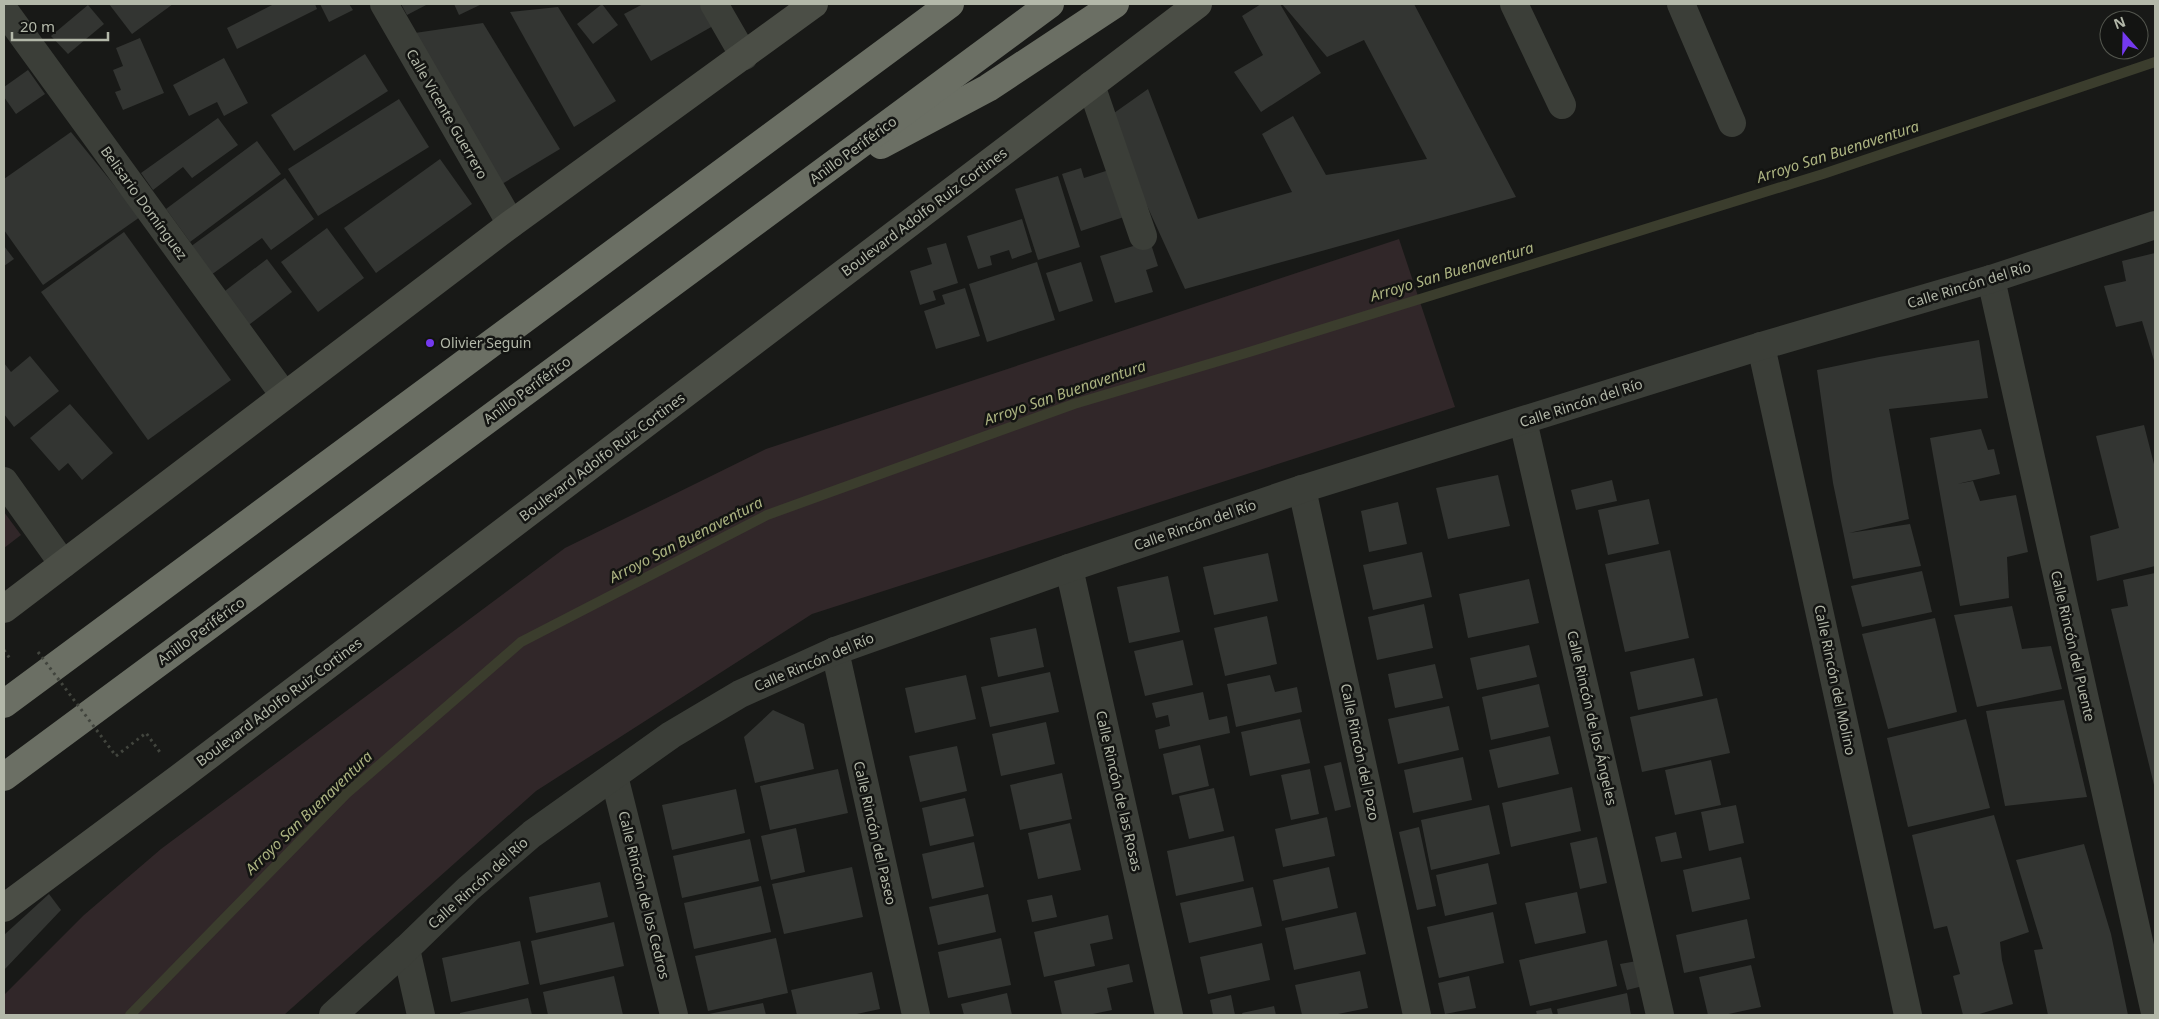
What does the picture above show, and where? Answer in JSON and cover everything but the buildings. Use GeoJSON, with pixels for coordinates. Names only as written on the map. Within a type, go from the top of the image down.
{"type":"FeatureCollection","features":[{"type":"Feature","properties":{"kind":"highway"},"geometry":{"type":"LineString","coordinates":[[907,36],[934,4]]}},
{"type":"Feature","properties":{"kind":"highway"},"geometry":{"type":"LineString","coordinates":[[4,704],[950,4]]}},
{"type":"Feature","properties":{"kind":"highway","name":"Anillo Periférico"},"geometry":{"type":"LineString","coordinates":[[4,777],[1050,4]]}},
{"type":"Feature","properties":{"kind":"highway"},"geometry":{"type":"LineString","coordinates":[[827,169],[885,143],[957,105],[1033,59],[1114,4]]}},
{"type":"Feature","properties":{"kind":"main road"},"geometry":{"type":"LineString","coordinates":[[4,609],[511,224],[814,4]]}},
{"type":"Feature","properties":{"kind":"main road","name":"Boulevard Adolfo Ruiz Cortines"},"geometry":{"type":"LineString","coordinates":[[4,908],[187,772],[1198,4]]}},
{"type":"Feature","properties":{"kind":"street","name":"Calle Vicente Guerrero"},"geometry":{"type":"LineString","coordinates":[[384,4],[511,224]]}},
{"type":"Feature","properties":{"kind":"street"},"geometry":{"type":"LineString","coordinates":[[714,4],[744,56]]}},
{"type":"Feature","properties":{"kind":"street"},"geometry":{"type":"LineString","coordinates":[[1514,4],[1562,105]]}},
{"type":"Feature","properties":{"kind":"street"},"geometry":{"type":"LineString","coordinates":[[1681,4],[1732,123]]}},
{"type":"Feature","properties":{"kind":"street","name":"Belisario Domínguez"},"geometry":{"type":"LineString","coordinates":[[4,10],[284,395]]}},
{"type":"Feature","properties":{"kind":"street"},"geometry":{"type":"LineString","coordinates":[[1091,85],[1142,236]]}},
{"type":"Feature","properties":{"kind":"street","name":"Calle Rincón del Río"},"geometry":{"type":"LineString","coordinates":[[333,1015],[406,949],[468,889],[532,834],[671,735],[740,694],[835,651],[1069,568],[1302,489],[1761,346],[1991,279],[2155,224]]}},
{"type":"Feature","properties":{"kind":"street","name":"Calle Rincón del Puente"},"geometry":{"type":"LineString","coordinates":[[1991,279],[2155,1012]]}},
{"type":"Feature","properties":{"kind":"street","name":"Calle Rincón del Molino"},"geometry":{"type":"LineString","coordinates":[[1761,346],[1908,1015]]}},
{"type":"Feature","properties":{"kind":"street","name":"Calle Rincón de los Ángeles"},"geometry":{"type":"LineString","coordinates":[[1523,421],[1660,1015]]}},
{"type":"Feature","properties":{"kind":"street"},"geometry":{"type":"LineString","coordinates":[[4,481],[63,564]]}},
{"type":"Feature","properties":{"kind":"street","name":"Calle Rincón del Pozo"},"geometry":{"type":"LineString","coordinates":[[1302,489],[1417,1015]]}},
{"type":"Feature","properties":{"kind":"street","name":"Calle Rincón de las Rosas"},"geometry":{"type":"LineString","coordinates":[[1069,568],[1169,1015]]}},
{"type":"Feature","properties":{"kind":"street","name":"Calle Rincón del Paseo"},"geometry":{"type":"LineString","coordinates":[[835,651],[916,1015]]}},
{"type":"Feature","properties":{"kind":"street","name":"Calle Rincón de los Cedros"},"geometry":{"type":"LineString","coordinates":[[614,776],[674,1015]]}},
{"type":"Feature","properties":{"kind":"street"},"geometry":{"type":"LineString","coordinates":[[406,949],[421,1015]]}},
{"type":"Feature","properties":{"kind":"path"},"geometry":{"type":"LineString","coordinates":[[38,652],[116,756],[146,733]]}},
{"type":"Feature","properties":{"kind":"shaded area"},"geometry":{"type":"Polygon","coordinates":[[[1399,239],[1455,407],[812,614],[536,791],[284,1015],[4,1015],[4,995],[84,915],[161,849],[565,548],[766,449],[1399,239]]]}},
{"type":"Feature","properties":{"kind":"shaded area"},"geometry":{"type":"Polygon","coordinates":[[[4,512],[21,535],[4,548],[4,512]]]}},
{"type":"Feature","properties":{"kind":"waterway","name":"Arroyo San Buenaventura"},"geometry":{"type":"LineString","coordinates":[[130,1015],[346,794],[521,642],[767,515],[1074,404],[1246,353],[1823,174],[2155,62]]}},
{"type":"Feature","properties":{"kind":"place","name":"Olivier Seguin"},"geometry":{"type":"Point","coordinates":[430,343]}}]}
